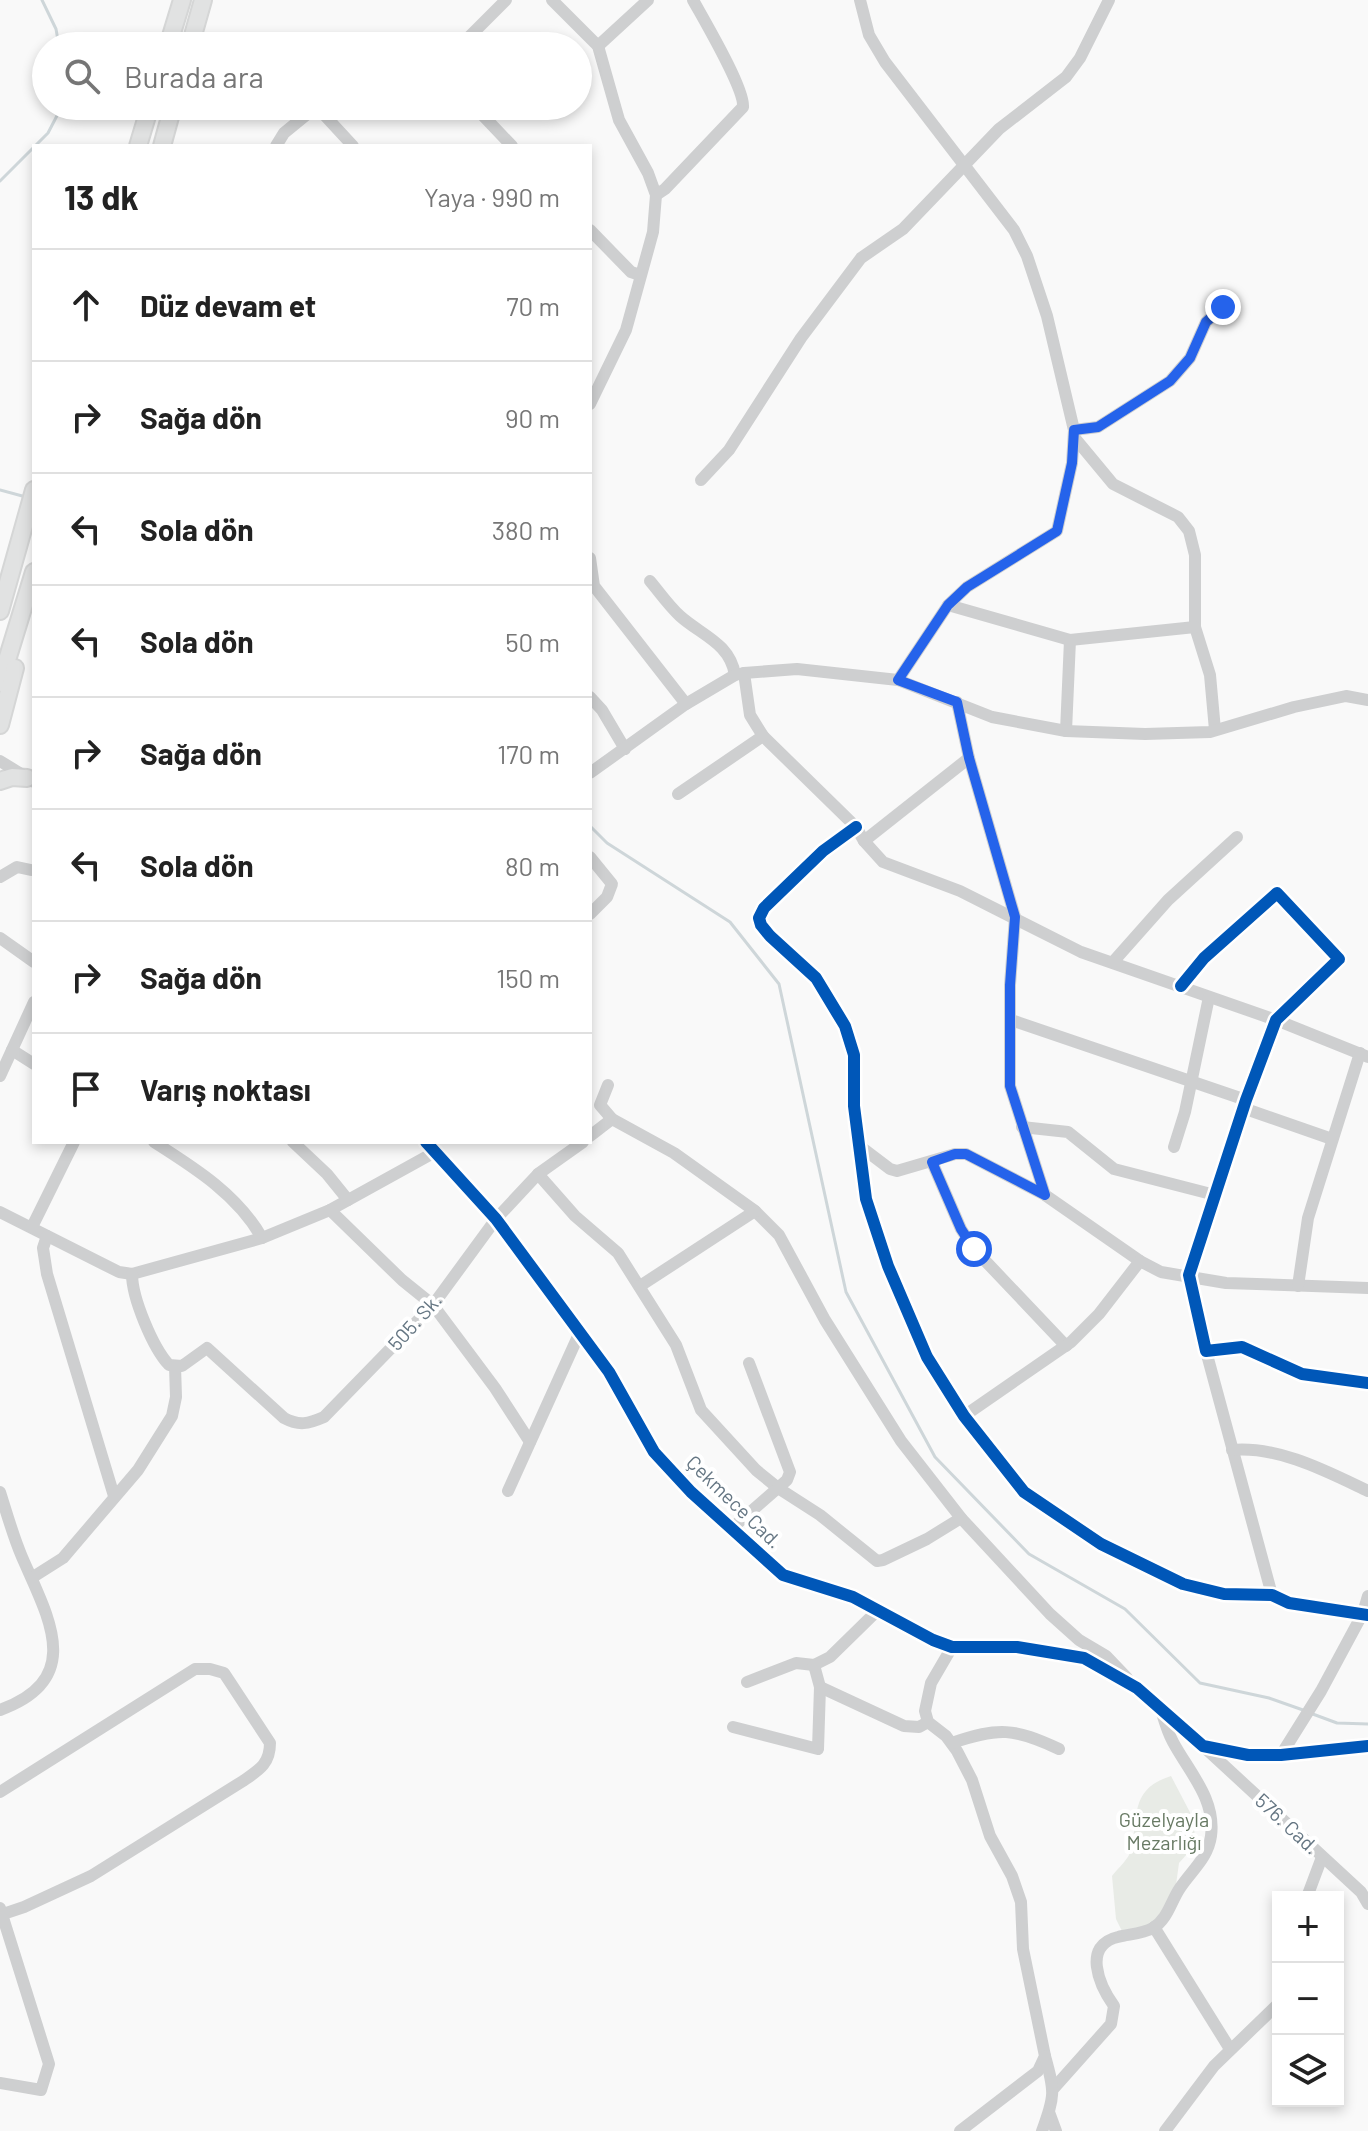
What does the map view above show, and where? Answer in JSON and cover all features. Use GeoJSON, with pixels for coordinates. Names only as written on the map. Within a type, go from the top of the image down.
{"type":"FeatureCollection","features":[{"type":"Feature","properties":{"kind":"highway"},"geometry":{"type":"LineString","coordinates":[[172,32],[182,0]]}},
{"type":"Feature","properties":{"kind":"highway"},"geometry":{"type":"LineString","coordinates":[[197,32],[203,0]]}},
{"type":"Feature","properties":{"kind":"highway"},"geometry":{"type":"LineString","coordinates":[[139,144],[146,120]]}},
{"type":"Feature","properties":{"kind":"highway"},"geometry":{"type":"LineString","coordinates":[[163,144],[169,120]]}},
{"type":"Feature","properties":{"kind":"highway"},"geometry":{"type":"LineString","coordinates":[[1,605],[32,497]]}},
{"type":"Feature","properties":{"kind":"highway"},"geometry":{"type":"LineString","coordinates":[[0,725],[19,654],[32,583]]}},
{"type":"Feature","properties":{"kind":"highway"},"geometry":{"type":"LineString","coordinates":[[0,683],[27,612]]}},
{"type":"Feature","properties":{"kind":"highway"},"geometry":{"type":"LineString","coordinates":[[0,781],[12,777],[30,780]]}},
{"type":"Feature","properties":{"kind":"street"},"geometry":{"type":"LineString","coordinates":[[474,32],[506,0]]}},
{"type":"Feature","properties":{"kind":"street"},"geometry":{"type":"LineString","coordinates":[[552,0],[584,32]]}},
{"type":"Feature","properties":{"kind":"street"},"geometry":{"type":"LineString","coordinates":[[598,46],[648,0]]}},
{"type":"Feature","properties":{"kind":"street"},"geometry":{"type":"LineString","coordinates":[[656,195],[743,107],[744,101],[735,80],[693,0]]}},
{"type":"Feature","properties":{"kind":"street"},"geometry":{"type":"LineString","coordinates":[[860,0],[869,35],[885,62],[1014,230],[1027,256],[1047,316],[1074,433],[1072,463],[1057,531],[967,587],[948,605],[898,680]]}},
{"type":"Feature","properties":{"kind":"street"},"geometry":{"type":"LineString","coordinates":[[701,480],[729,450],[801,338],[861,258],[903,229],[999,129],[1066,77],[1080,58],[1109,0]]}},
{"type":"Feature","properties":{"kind":"street"},"geometry":{"type":"LineString","coordinates":[[592,40],[598,46],[619,120],[648,173],[656,195],[653,232],[626,330],[592,397]]}},
{"type":"Feature","properties":{"kind":"street"},"geometry":{"type":"LineString","coordinates":[[277,144],[284,133],[300,120]]}},
{"type":"Feature","properties":{"kind":"street"},"geometry":{"type":"LineString","coordinates":[[330,120],[351,144]]}},
{"type":"Feature","properties":{"kind":"street"},"geometry":{"type":"LineString","coordinates":[[487,120],[510,144]]}},
{"type":"Feature","properties":{"kind":"street"},"geometry":{"type":"LineString","coordinates":[[592,232],[631,272],[640,275]]}},
{"type":"Feature","properties":{"kind":"street"},"geometry":{"type":"LineString","coordinates":[[1074,433],[1098,427],[1170,381],[1190,358],[1206,322],[1223,307]]}},
{"type":"Feature","properties":{"kind":"street"},"geometry":{"type":"LineString","coordinates":[[1074,433],[1113,484],[1178,517],[1189,531],[1195,555],[1195,627],[1210,675],[1215,730]]}},
{"type":"Feature","properties":{"kind":"street"},"geometry":{"type":"LineString","coordinates":[[592,572],[594,586],[686,704]]}},
{"type":"Feature","properties":{"kind":"street"},"geometry":{"type":"LineString","coordinates":[[650,581],[681,617],[723,648],[739,674],[750,715],[763,736],[856,827],[883,862],[960,891],[1081,952],[1276,1020],[1364,1055],[1332,1139],[1308,1218],[1298,1286]]}},
{"type":"Feature","properties":{"kind":"street"},"geometry":{"type":"LineString","coordinates":[[948,605],[1070,640],[1195,627]]}},
{"type":"Feature","properties":{"kind":"street"},"geometry":{"type":"LineString","coordinates":[[1066,731],[1070,640]]}},
{"type":"Feature","properties":{"kind":"street"},"geometry":{"type":"LineString","coordinates":[[592,772],[686,704],[739,674],[797,669],[898,680],[992,717],[1066,731],[1145,734],[1215,730],[1294,707],[1346,696],[1368,700]]}},
{"type":"Feature","properties":{"kind":"street"},"geometry":{"type":"LineString","coordinates":[[592,699],[625,749]]}},
{"type":"Feature","properties":{"kind":"street"},"geometry":{"type":"LineString","coordinates":[[957,702],[969,758],[1015,917],[1010,985],[1010,1086],[1045,1195]]}},
{"type":"Feature","properties":{"kind":"street"},"geometry":{"type":"LineString","coordinates":[[678,794],[763,736]]}},
{"type":"Feature","properties":{"kind":"street"},"geometry":{"type":"LineString","coordinates":[[864,841],[969,758]]}},
{"type":"Feature","properties":{"kind":"street"},"geometry":{"type":"LineString","coordinates":[[0,761],[30,780]]}},
{"type":"Feature","properties":{"kind":"street"},"geometry":{"type":"LineString","coordinates":[[856,827],[823,851],[764,908],[759,918],[770,936],[816,978],[845,1026],[854,1055],[854,1106],[866,1199],[888,1266],[927,1357],[964,1416],[1024,1492],[1101,1544],[1183,1584],[1224,1594],[1272,1595],[1289,1603],[1366,1614]]}},
{"type":"Feature","properties":{"kind":"street"},"geometry":{"type":"LineString","coordinates":[[1113,962],[1168,900],[1237,837]]}},
{"type":"Feature","properties":{"kind":"street"},"geometry":{"type":"LineString","coordinates":[[592,859],[612,884],[607,897],[592,912]]}},
{"type":"Feature","properties":{"kind":"street"},"geometry":{"type":"LineString","coordinates":[[0,877],[17,867],[31,870]]}},
{"type":"Feature","properties":{"kind":"street"},"geometry":{"type":"LineString","coordinates":[[1181,986],[1204,958],[1277,893],[1339,959],[1276,1020],[1189,1275],[1206,1351],[1272,1595]]}},
{"type":"Feature","properties":{"kind":"street"},"geometry":{"type":"LineString","coordinates":[[0,938],[32,961]]}},
{"type":"Feature","properties":{"kind":"street"},"geometry":{"type":"LineString","coordinates":[[1174,1147],[1185,1112],[1209,997]]}},
{"type":"Feature","properties":{"kind":"street"},"geometry":{"type":"LineString","coordinates":[[0,1076],[7,1054],[32,1006]]}},
{"type":"Feature","properties":{"kind":"street"},"geometry":{"type":"LineString","coordinates":[[1011,1020],[1190,1082],[1332,1139]]}},
{"type":"Feature","properties":{"kind":"street"},"geometry":{"type":"LineString","coordinates":[[7,1054],[32,1063]]}},
{"type":"Feature","properties":{"kind":"street"},"geometry":{"type":"LineString","coordinates":[[608,1085],[600,1105],[612,1119],[674,1153],[755,1211],[779,1235],[825,1320],[901,1441],[961,1518],[1050,1614],[1079,1640],[1106,1656],[1137,1688]]}},
{"type":"Feature","properties":{"kind":"street"},"geometry":{"type":"LineString","coordinates":[[592,1134],[612,1119]]}},
{"type":"Feature","properties":{"kind":"street"},"geometry":{"type":"LineString","coordinates":[[1022,1127],[1068,1132],[1114,1169],[1215,1195]]}},
{"type":"Feature","properties":{"kind":"street"},"geometry":{"type":"LineString","coordinates":[[32,1227],[73,1144]]}},
{"type":"Feature","properties":{"kind":"street"},"geometry":{"type":"LineString","coordinates":[[157,1144],[222,1189],[247,1215],[262,1238]]}},
{"type":"Feature","properties":{"kind":"street"},"geometry":{"type":"LineString","coordinates":[[295,1144],[327,1174],[348,1200]]}},
{"type":"Feature","properties":{"kind":"street","name":"505. Sk."},"geometry":{"type":"LineString","coordinates":[[175,1366],[189,1362],[207,1348],[284,1418],[300,1424],[324,1417],[433,1305],[496,1219],[538,1174],[580,1144]]}},
{"type":"Feature","properties":{"kind":"street"},"geometry":{"type":"LineString","coordinates":[[0,1212],[119,1272],[132,1274],[262,1238],[330,1210],[431,1147]]}},
{"type":"Feature","properties":{"kind":"street","name":"Çekmece Cad."},"geometry":{"type":"LineString","coordinates":[[431,1147],[496,1219],[580,1332],[609,1372],[654,1452],[691,1492],[783,1575],[853,1597],[952,1647],[1017,1647],[1084,1658],[1137,1688],[1203,1746],[1248,1755],[1281,1755],[1368,1746]]}},
{"type":"Feature","properties":{"kind":"street"},"geometry":{"type":"LineString","coordinates":[[861,1147],[897,1171],[955,1154],[966,1154],[1045,1195],[1140,1261],[1161,1272],[1226,1283],[1368,1288]]}},
{"type":"Feature","properties":{"kind":"street"},"geometry":{"type":"LineString","coordinates":[[932,1162],[961,1229],[974,1249],[1066,1346]]}},
{"type":"Feature","properties":{"kind":"street"},"geometry":{"type":"LineString","coordinates":[[538,1174],[575,1216],[618,1253],[676,1345],[701,1410],[756,1470],[778,1488],[820,1515],[877,1561],[927,1539],[961,1518]]}},
{"type":"Feature","properties":{"kind":"street"},"geometry":{"type":"LineString","coordinates":[[330,1210],[402,1280],[433,1305],[495,1388],[530,1442]]}},
{"type":"Feature","properties":{"kind":"street"},"geometry":{"type":"LineString","coordinates":[[640,1286],[755,1211]]}},
{"type":"Feature","properties":{"kind":"street"},"geometry":{"type":"LineString","coordinates":[[47,1236],[43,1248],[47,1274],[114,1496]]}},
{"type":"Feature","properties":{"kind":"street"},"geometry":{"type":"LineString","coordinates":[[964,1416],[1066,1346],[1099,1314],[1140,1261]]}},
{"type":"Feature","properties":{"kind":"street"},"geometry":{"type":"LineString","coordinates":[[33,1577],[63,1558],[138,1470],[169,1424],[176,1397],[175,1366],[165,1361],[155,1343],[140,1308],[132,1274]]}},
{"type":"Feature","properties":{"kind":"street"},"geometry":{"type":"LineString","coordinates":[[508,1491],[580,1332]]}},
{"type":"Feature","properties":{"kind":"street"},"geometry":{"type":"LineString","coordinates":[[1206,1351],[1242,1347],[1302,1374],[1368,1383]]}},
{"type":"Feature","properties":{"kind":"street"},"geometry":{"type":"LineString","coordinates":[[731,1529],[787,1480],[790,1472],[749,1363]]}},
{"type":"Feature","properties":{"kind":"street"},"geometry":{"type":"LineString","coordinates":[[1232,1450],[1252,1448],[1275,1453],[1368,1491]]}},
{"type":"Feature","properties":{"kind":"street"},"geometry":{"type":"LineString","coordinates":[[0,1492],[53,1634],[53,1661],[46,1678],[37,1690],[0,1710]]}},
{"type":"Feature","properties":{"kind":"street"},"geometry":{"type":"LineString","coordinates":[[1281,1755],[1366,1614],[1368,1596]]}},
{"type":"Feature","properties":{"kind":"street"},"geometry":{"type":"LineString","coordinates":[[747,1682],[796,1663],[814,1665],[830,1657],[878,1610]]}},
{"type":"Feature","properties":{"kind":"street"},"geometry":{"type":"LineString","coordinates":[[952,1647],[931,1683],[925,1711],[928,1722],[952,1743],[972,1780],[990,1836],[1012,1876],[1021,1902],[1023,1949],[1054,2088],[1042,2131]]}},
{"type":"Feature","properties":{"kind":"street"},"geometry":{"type":"LineString","coordinates":[[733,1727],[818,1749],[820,1687],[814,1665]]}},
{"type":"Feature","properties":{"kind":"street"},"geometry":{"type":"LineString","coordinates":[[0,1792],[195,1669],[224,1673],[270,1743],[265,1765],[243,1781],[91,1876],[1,1912],[49,2064],[41,2090],[0,2083]]}},
{"type":"Feature","properties":{"kind":"street"},"geometry":{"type":"LineString","coordinates":[[820,1687],[904,1726],[919,1727],[928,1722]]}},
{"type":"Feature","properties":{"kind":"street"},"geometry":{"type":"LineString","coordinates":[[1054,2088],[1111,2024],[1114,2006],[1103,1990],[1095,1960],[1100,1947],[1117,1937],[1138,1934],[1162,1920],[1179,1889],[1203,1859],[1211,1838],[1210,1812],[1203,1790],[1172,1739],[1161,1710]]}},
{"type":"Feature","properties":{"kind":"street"},"geometry":{"type":"LineString","coordinates":[[952,1743],[983,1732],[1008,1730],[1059,1749]]}},
{"type":"Feature","properties":{"kind":"street","name":"576. Cad."},"geometry":{"type":"LineString","coordinates":[[1203,1746],[1322,1857],[1365,1890],[1368,1904]]}},
{"type":"Feature","properties":{"kind":"street"},"geometry":{"type":"LineString","coordinates":[[1309,1891],[1322,1857]]}},
{"type":"Feature","properties":{"kind":"street"},"geometry":{"type":"LineString","coordinates":[[1154,1927],[1230,2049]]}},
{"type":"Feature","properties":{"kind":"street"},"geometry":{"type":"LineString","coordinates":[[1165,2131],[1230,2049],[1272,2011]]}},
{"type":"Feature","properties":{"kind":"street"},"geometry":{"type":"LineString","coordinates":[[960,2131],[1038,2071],[1045,2056]]}},
{"type":"Feature","properties":{"kind":"street"},"geometry":{"type":"LineString","coordinates":[[1049,2112],[1056,2131]]}},
{"type":"Feature","properties":{"kind":"green space","name":"Güzelyayla Mezarlığı"},"geometry":{"type":"Polygon","coordinates":[[[1171,1776],[1194,1820],[1195,1845],[1179,1863],[1175,1892],[1156,1926],[1122,1931],[1116,1919],[1112,1876],[1130,1853],[1142,1796],[1148,1788],[1171,1776]]]}},
{"type":"Feature","properties":{"kind":"waterway"},"geometry":{"type":"LineString","coordinates":[[42,0],[57,32]]}},
{"type":"Feature","properties":{"kind":"waterway"},"geometry":{"type":"LineString","coordinates":[[37,144],[55,120]]}},
{"type":"Feature","properties":{"kind":"waterway"},"geometry":{"type":"LineString","coordinates":[[0,181],[32,149]]}},
{"type":"Feature","properties":{"kind":"waterway"},"geometry":{"type":"LineString","coordinates":[[0,490],[26,497]]}},
{"type":"Feature","properties":{"kind":"waterway"},"geometry":{"type":"LineString","coordinates":[[592,828],[607,843],[730,922],[779,984],[846,1292],[935,1457],[1029,1554],[1125,1609],[1200,1683],[1269,1698],[1303,1710]]}},
{"type":"Feature","properties":{"kind":"waterway"},"geometry":{"type":"LineString","coordinates":[[1310,1713],[1337,1723],[1368,1724]]}},
{"type":"Feature","properties":{"kind":"cycle path"},"geometry":{"type":"LineString","coordinates":[[856,827],[823,851],[764,908],[759,918],[770,936],[816,978],[845,1026],[854,1055],[854,1106],[866,1199],[888,1266],[927,1357],[964,1416],[1024,1492],[1101,1544],[1183,1584],[1224,1594],[1272,1595],[1289,1603],[1368,1615]]}},
{"type":"Feature","properties":{"kind":"cycle path"},"geometry":{"type":"LineString","coordinates":[[1181,986],[1204,958],[1277,893],[1339,959],[1276,1020],[1246,1100],[1189,1275],[1206,1351],[1242,1347],[1302,1374],[1368,1383]]}},
{"type":"Feature","properties":{"kind":"cycle path"},"geometry":{"type":"LineString","coordinates":[[428,1144],[496,1219],[609,1372],[654,1452],[691,1492],[783,1575],[853,1597],[952,1647],[1017,1647],[1084,1658],[1137,1688],[1203,1746],[1248,1755],[1281,1755],[1368,1746]]}},
{"type":"Feature","properties":{"kind":"route"},"geometry":{"type":"LineString","coordinates":[[974,1249],[961,1229],[932,1162],[955,1154],[966,1154],[1045,1195],[1010,1086],[1010,985],[1015,917],[969,758],[957,702],[898,680],[938,618],[967,587],[1033,549],[1057,531],[1072,463],[1074,430],[1098,427],[1170,381],[1198,345],[1206,322],[1223,307]]}}]}
